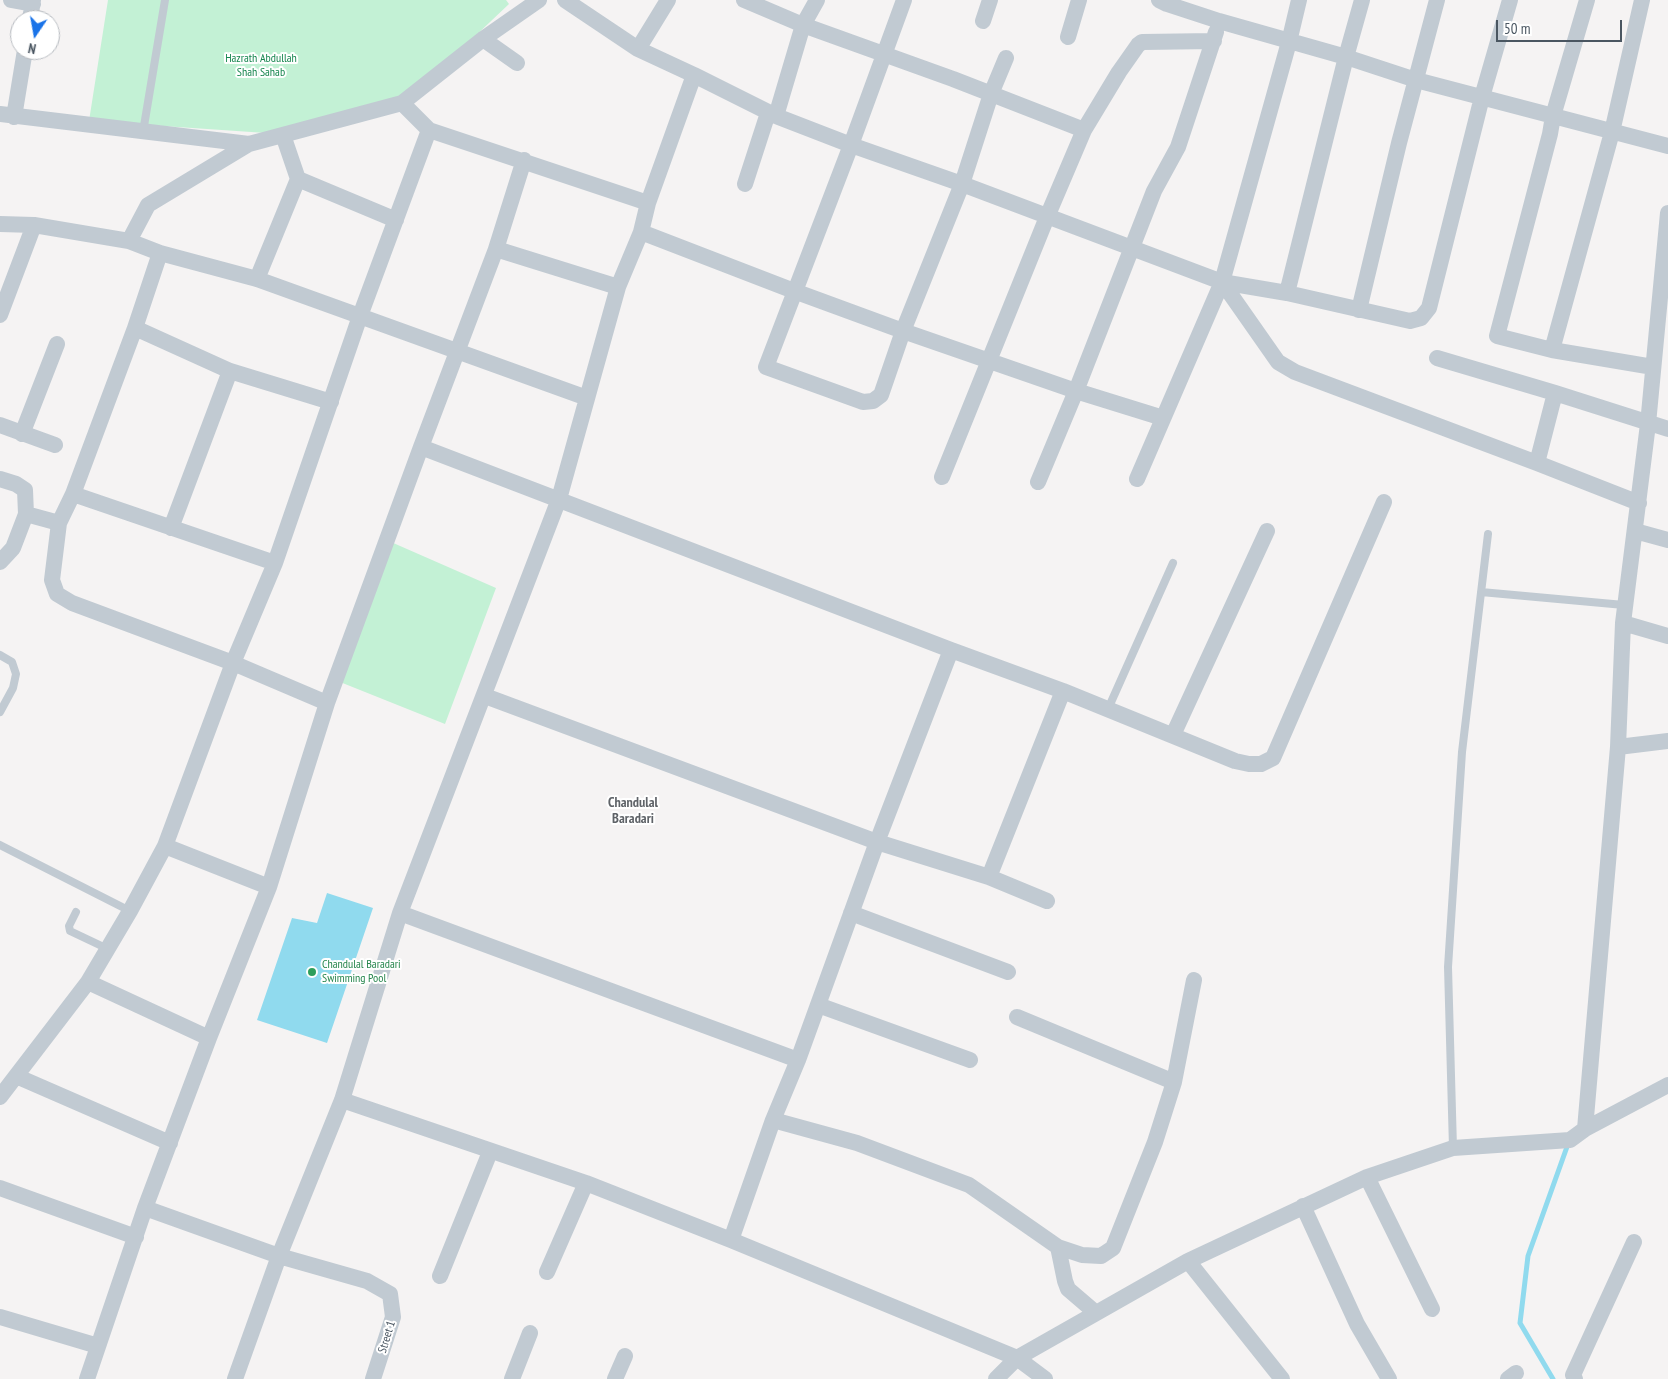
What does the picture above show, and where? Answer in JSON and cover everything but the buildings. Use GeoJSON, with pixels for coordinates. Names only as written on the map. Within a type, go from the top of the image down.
{"type":"FeatureCollection","features":[{"type":"Feature","properties":{"kind":"street"},"geometry":{"type":"LineString","coordinates":[[10,0],[32,8]]}},
{"type":"Feature","properties":{"kind":"street"},"geometry":{"type":"LineString","coordinates":[[129,241],[148,205],[249,144],[402,102],[483,39],[539,0]]}},
{"type":"Feature","properties":{"kind":"street"},"geometry":{"type":"LineString","coordinates":[[565,0],[638,50],[694,75],[772,114],[851,145],[962,184],[1222,282],[1287,293],[1410,321],[1421,318],[1429,308],[1482,97],[1510,0]]}},
{"type":"Feature","properties":{"kind":"street"},"geometry":{"type":"LineString","coordinates":[[638,50],[668,0]]}},
{"type":"Feature","properties":{"kind":"street"},"geometry":{"type":"LineString","coordinates":[[744,0],[803,26],[992,94],[1084,130]]}},
{"type":"Feature","properties":{"kind":"street"},"geometry":{"type":"LineString","coordinates":[[745,184],[803,26],[817,0]]}},
{"type":"Feature","properties":{"kind":"street"},"geometry":{"type":"LineString","coordinates":[[904,0],[766,367],[863,402],[873,401],[881,395],[903,330],[962,184],[1006,58]]}},
{"type":"Feature","properties":{"kind":"street"},"geometry":{"type":"LineString","coordinates":[[983,21],[990,0]]}},
{"type":"Feature","properties":{"kind":"street"},"geometry":{"type":"LineString","coordinates":[[1068,37],[1079,0]]}},
{"type":"Feature","properties":{"kind":"street"},"geometry":{"type":"LineString","coordinates":[[1137,479],[1222,282],[1299,0]]}},
{"type":"Feature","properties":{"kind":"street"},"geometry":{"type":"LineString","coordinates":[[1287,293],[1362,0]]}},
{"type":"Feature","properties":{"kind":"street"},"geometry":{"type":"LineString","coordinates":[[1360,310],[1399,143],[1437,0]]}},
{"type":"Feature","properties":{"kind":"street"},"geometry":{"type":"LineString","coordinates":[[1587,0],[1554,116],[1497,336],[1552,350],[1653,367]]}},
{"type":"Feature","properties":{"kind":"street"},"geometry":{"type":"LineString","coordinates":[[1552,350],[1612,132],[1642,0]]}},
{"type":"Feature","properties":{"kind":"street"},"geometry":{"type":"LineString","coordinates":[[1165,1],[1219,21],[1346,57],[1416,80],[1668,146]]}},
{"type":"Feature","properties":{"kind":"street"},"geometry":{"type":"LineString","coordinates":[[1038,482],[1076,391],[1154,191],[1178,147],[1219,21]]}},
{"type":"Feature","properties":{"kind":"street"},"geometry":{"type":"LineString","coordinates":[[483,39],[517,63]]}},
{"type":"Feature","properties":{"kind":"street"},"geometry":{"type":"LineString","coordinates":[[942,477],[1084,130],[1119,72],[1138,45],[1149,41],[1214,41]]}},
{"type":"Feature","properties":{"kind":"street"},"geometry":{"type":"LineString","coordinates":[[22,60],[7,116],[249,144]]}},
{"type":"Feature","properties":{"kind":"street"},"geometry":{"type":"LineString","coordinates":[[235,1379],[279,1256],[342,1100],[400,913],[485,696],[559,499],[618,287],[641,232],[648,202],[694,75]]}},
{"type":"Feature","properties":{"kind":"street"},"geometry":{"type":"LineString","coordinates":[[402,102],[429,130],[648,202]]}},
{"type":"Feature","properties":{"kind":"street"},"geometry":{"type":"LineString","coordinates":[[0,1097],[88,982],[130,911],[165,846],[233,663],[274,563],[360,316],[429,130]]}},
{"type":"Feature","properties":{"kind":"street"},"geometry":{"type":"LineString","coordinates":[[257,279],[298,179],[284,135]]}},
{"type":"Feature","properties":{"kind":"street"},"geometry":{"type":"LineString","coordinates":[[87,1379],[146,1208],[209,1038],[270,887],[327,703],[496,249],[524,160]]}},
{"type":"Feature","properties":{"kind":"street"},"geometry":{"type":"LineString","coordinates":[[298,179],[396,220]]}},
{"type":"Feature","properties":{"kind":"street"},"geometry":{"type":"LineString","coordinates":[[1585,1129],[1618,747],[1624,604],[1639,503],[1648,424],[1668,214]]}},
{"type":"Feature","properties":{"kind":"street"},"geometry":{"type":"LineString","coordinates":[[0,224],[34,225],[129,241],[160,253],[257,279],[587,398]]}},
{"type":"Feature","properties":{"kind":"street"},"geometry":{"type":"LineString","coordinates":[[0,315],[34,225]]}},
{"type":"Feature","properties":{"kind":"street"},"geometry":{"type":"LineString","coordinates":[[641,232],[794,291],[903,330],[1076,391],[1163,418]]}},
{"type":"Feature","properties":{"kind":"street"},"geometry":{"type":"LineString","coordinates":[[496,249],[618,287]]}},
{"type":"Feature","properties":{"kind":"street"},"geometry":{"type":"LineString","coordinates":[[160,253],[135,328],[73,494],[59,523],[52,580],[57,594],[72,603],[233,663],[327,703]]}},
{"type":"Feature","properties":{"kind":"street"},"geometry":{"type":"LineString","coordinates":[[1222,282],[1278,362],[1295,372],[1639,503]]}},
{"type":"Feature","properties":{"kind":"street"},"geometry":{"type":"LineString","coordinates":[[135,328],[230,371],[331,402]]}},
{"type":"Feature","properties":{"kind":"street"},"geometry":{"type":"LineString","coordinates":[[22,434],[57,344]]}},
{"type":"Feature","properties":{"kind":"street"},"geometry":{"type":"LineString","coordinates":[[1437,358],[1555,393],[1668,430]]}},
{"type":"Feature","properties":{"kind":"street"},"geometry":{"type":"LineString","coordinates":[[171,528],[230,371]]}},
{"type":"Feature","properties":{"kind":"street"},"geometry":{"type":"LineString","coordinates":[[1536,463],[1555,393]]}},
{"type":"Feature","properties":{"kind":"street"},"geometry":{"type":"LineString","coordinates":[[0,425],[55,445]]}},
{"type":"Feature","properties":{"kind":"street"},"geometry":{"type":"LineString","coordinates":[[421,447],[1063,691],[1235,761],[1249,764],[1261,764],[1273,758],[1384,502]]}},
{"type":"Feature","properties":{"kind":"street"},"geometry":{"type":"LineString","coordinates":[[0,479],[16,484],[25,490],[26,514],[7,545],[0,562]]}},
{"type":"Feature","properties":{"kind":"street"},"geometry":{"type":"LineString","coordinates":[[73,494],[274,563]]}},
{"type":"Feature","properties":{"kind":"street"},"geometry":{"type":"LineString","coordinates":[[26,514],[59,523]]}},
{"type":"Feature","properties":{"kind":"street"},"geometry":{"type":"LineString","coordinates":[[1173,735],[1267,531]]}},
{"type":"Feature","properties":{"kind":"street"},"geometry":{"type":"LineString","coordinates":[[1635,532],[1668,540]]}},
{"type":"Feature","properties":{"kind":"street"},"geometry":{"type":"LineString","coordinates":[[1623,623],[1668,636]]}},
{"type":"Feature","properties":{"kind":"street"},"geometry":{"type":"LineString","coordinates":[[731,1240],[773,1120],[798,1060],[877,842],[951,650]]}},
{"type":"Feature","properties":{"kind":"street"},"geometry":{"type":"LineString","coordinates":[[989,877],[1063,691]]}},
{"type":"Feature","properties":{"kind":"street"},"geometry":{"type":"LineString","coordinates":[[485,696],[877,842],[989,877],[1047,901]]}},
{"type":"Feature","properties":{"kind":"street"},"geometry":{"type":"LineString","coordinates":[[1618,747],[1668,741]]}},
{"type":"Feature","properties":{"kind":"street"},"geometry":{"type":"LineString","coordinates":[[165,846],[270,887]]}},
{"type":"Feature","properties":{"kind":"street"},"geometry":{"type":"LineString","coordinates":[[400,913],[798,1060]]}},
{"type":"Feature","properties":{"kind":"street"},"geometry":{"type":"LineString","coordinates":[[851,913],[1008,972]]}},
{"type":"Feature","properties":{"kind":"street"},"geometry":{"type":"LineString","coordinates":[[773,1120],[857,1143],[969,1185],[1058,1247],[1082,1255],[1101,1256],[1113,1248],[1155,1142],[1174,1082],[1194,980]]}},
{"type":"Feature","properties":{"kind":"street"},"geometry":{"type":"LineString","coordinates":[[88,982],[209,1038]]}},
{"type":"Feature","properties":{"kind":"street"},"geometry":{"type":"LineString","coordinates":[[818,1005],[970,1060]]}},
{"type":"Feature","properties":{"kind":"street"},"geometry":{"type":"LineString","coordinates":[[1017,1017],[1174,1082]]}},
{"type":"Feature","properties":{"kind":"street"},"geometry":{"type":"LineString","coordinates":[[16,1076],[170,1143]]}},
{"type":"Feature","properties":{"kind":"street"},"geometry":{"type":"LineString","coordinates":[[996,1379],[1017,1358],[1188,1261],[1367,1177],[1453,1148],[1570,1140],[1585,1129],[1664,1091]]}},
{"type":"Feature","properties":{"kind":"street"},"geometry":{"type":"LineString","coordinates":[[342,1100],[490,1152],[586,1183],[731,1240],[1017,1358],[1045,1379]]}},
{"type":"Feature","properties":{"kind":"street"},"geometry":{"type":"LineString","coordinates":[[440,1276],[490,1152]]}},
{"type":"Feature","properties":{"kind":"street"},"geometry":{"type":"LineString","coordinates":[[1367,1177],[1432,1309]]}},
{"type":"Feature","properties":{"kind":"street"},"geometry":{"type":"LineString","coordinates":[[547,1272],[586,1183]]}},
{"type":"Feature","properties":{"kind":"street"},"geometry":{"type":"LineString","coordinates":[[0,1188],[136,1236]]}},
{"type":"Feature","properties":{"kind":"street"},"geometry":{"type":"LineString","coordinates":[[1303,1206],[1357,1324],[1389,1379]]}},
{"type":"Feature","properties":{"kind":"street"},"geometry":{"type":"LineString","coordinates":[[146,1208],[279,1256]]}},
{"type":"Feature","properties":{"kind":"street"},"geometry":{"type":"LineString","coordinates":[[1575,1379],[1573,1375],[1634,1242]]}},
{"type":"Feature","properties":{"kind":"street"},"geometry":{"type":"LineString","coordinates":[[1058,1247],[1068,1288],[1096,1313]]}},
{"type":"Feature","properties":{"kind":"street","name":"Street 1"},"geometry":{"type":"LineString","coordinates":[[279,1256],[367,1281],[390,1294],[393,1317],[373,1379]]}},
{"type":"Feature","properties":{"kind":"street"},"geometry":{"type":"LineString","coordinates":[[1188,1261],[1282,1379]]}},
{"type":"Feature","properties":{"kind":"street"},"geometry":{"type":"LineString","coordinates":[[0,1317],[98,1346]]}},
{"type":"Feature","properties":{"kind":"street"},"geometry":{"type":"LineString","coordinates":[[512,1379],[530,1333]]}},
{"type":"Feature","properties":{"kind":"street"},"geometry":{"type":"LineString","coordinates":[[615,1379],[625,1356]]}},
{"type":"Feature","properties":{"kind":"lane"},"geometry":{"type":"LineString","coordinates":[[142,132],[165,0]]}},
{"type":"Feature","properties":{"kind":"lane"},"geometry":{"type":"LineString","coordinates":[[1453,1148],[1448,966],[1462,752],[1488,534]]}},
{"type":"Feature","properties":{"kind":"lane"},"geometry":{"type":"LineString","coordinates":[[1108,709],[1173,563]]}},
{"type":"Feature","properties":{"kind":"lane"},"geometry":{"type":"LineString","coordinates":[[1481,592],[1624,604]]}},
{"type":"Feature","properties":{"kind":"lane"},"geometry":{"type":"LineString","coordinates":[[0,655],[12,662],[16,674],[13,688],[0,712]]}},
{"type":"Feature","properties":{"kind":"lane"},"geometry":{"type":"LineString","coordinates":[[0,845],[130,911]]}},
{"type":"Feature","properties":{"kind":"lane"},"geometry":{"type":"LineString","coordinates":[[76,912],[69,926],[70,931],[108,949]]}},
{"type":"Feature","properties":{"kind":"green space","name":"Hazrath Abdullah Shah Sahab"},"geometry":{"type":"Polygon","coordinates":[[[108,0],[506,0],[509,4],[433,76],[399,99],[266,133],[89,121],[108,0]]]}},
{"type":"Feature","properties":{"kind":"green space"},"geometry":{"type":"Polygon","coordinates":[[[391,542],[496,588],[445,724],[335,680],[391,542]]]}},
{"type":"Feature","properties":{"kind":"water","name":"Chandulal Baradari Swimming Pool"},"geometry":{"type":"Polygon","coordinates":[[[327,893],[373,908],[327,1043],[257,1020],[292,918],[317,923],[327,893]]]}},
{"type":"Feature","properties":{"kind":"waterway"},"geometry":{"type":"LineString","coordinates":[[1553,1379],[1520,1323],[1528,1256],[1568,1144]]}},
{"type":"Feature","properties":{"kind":"place","name":"Chandulal Baradari Swimming Pool"},"geometry":{"type":"Point","coordinates":[312,972]}},
{"type":"Feature","properties":{"kind":"district","name":"Chandulal Baradari"},"geometry":{"type":"Point","coordinates":[633,812]}}]}
